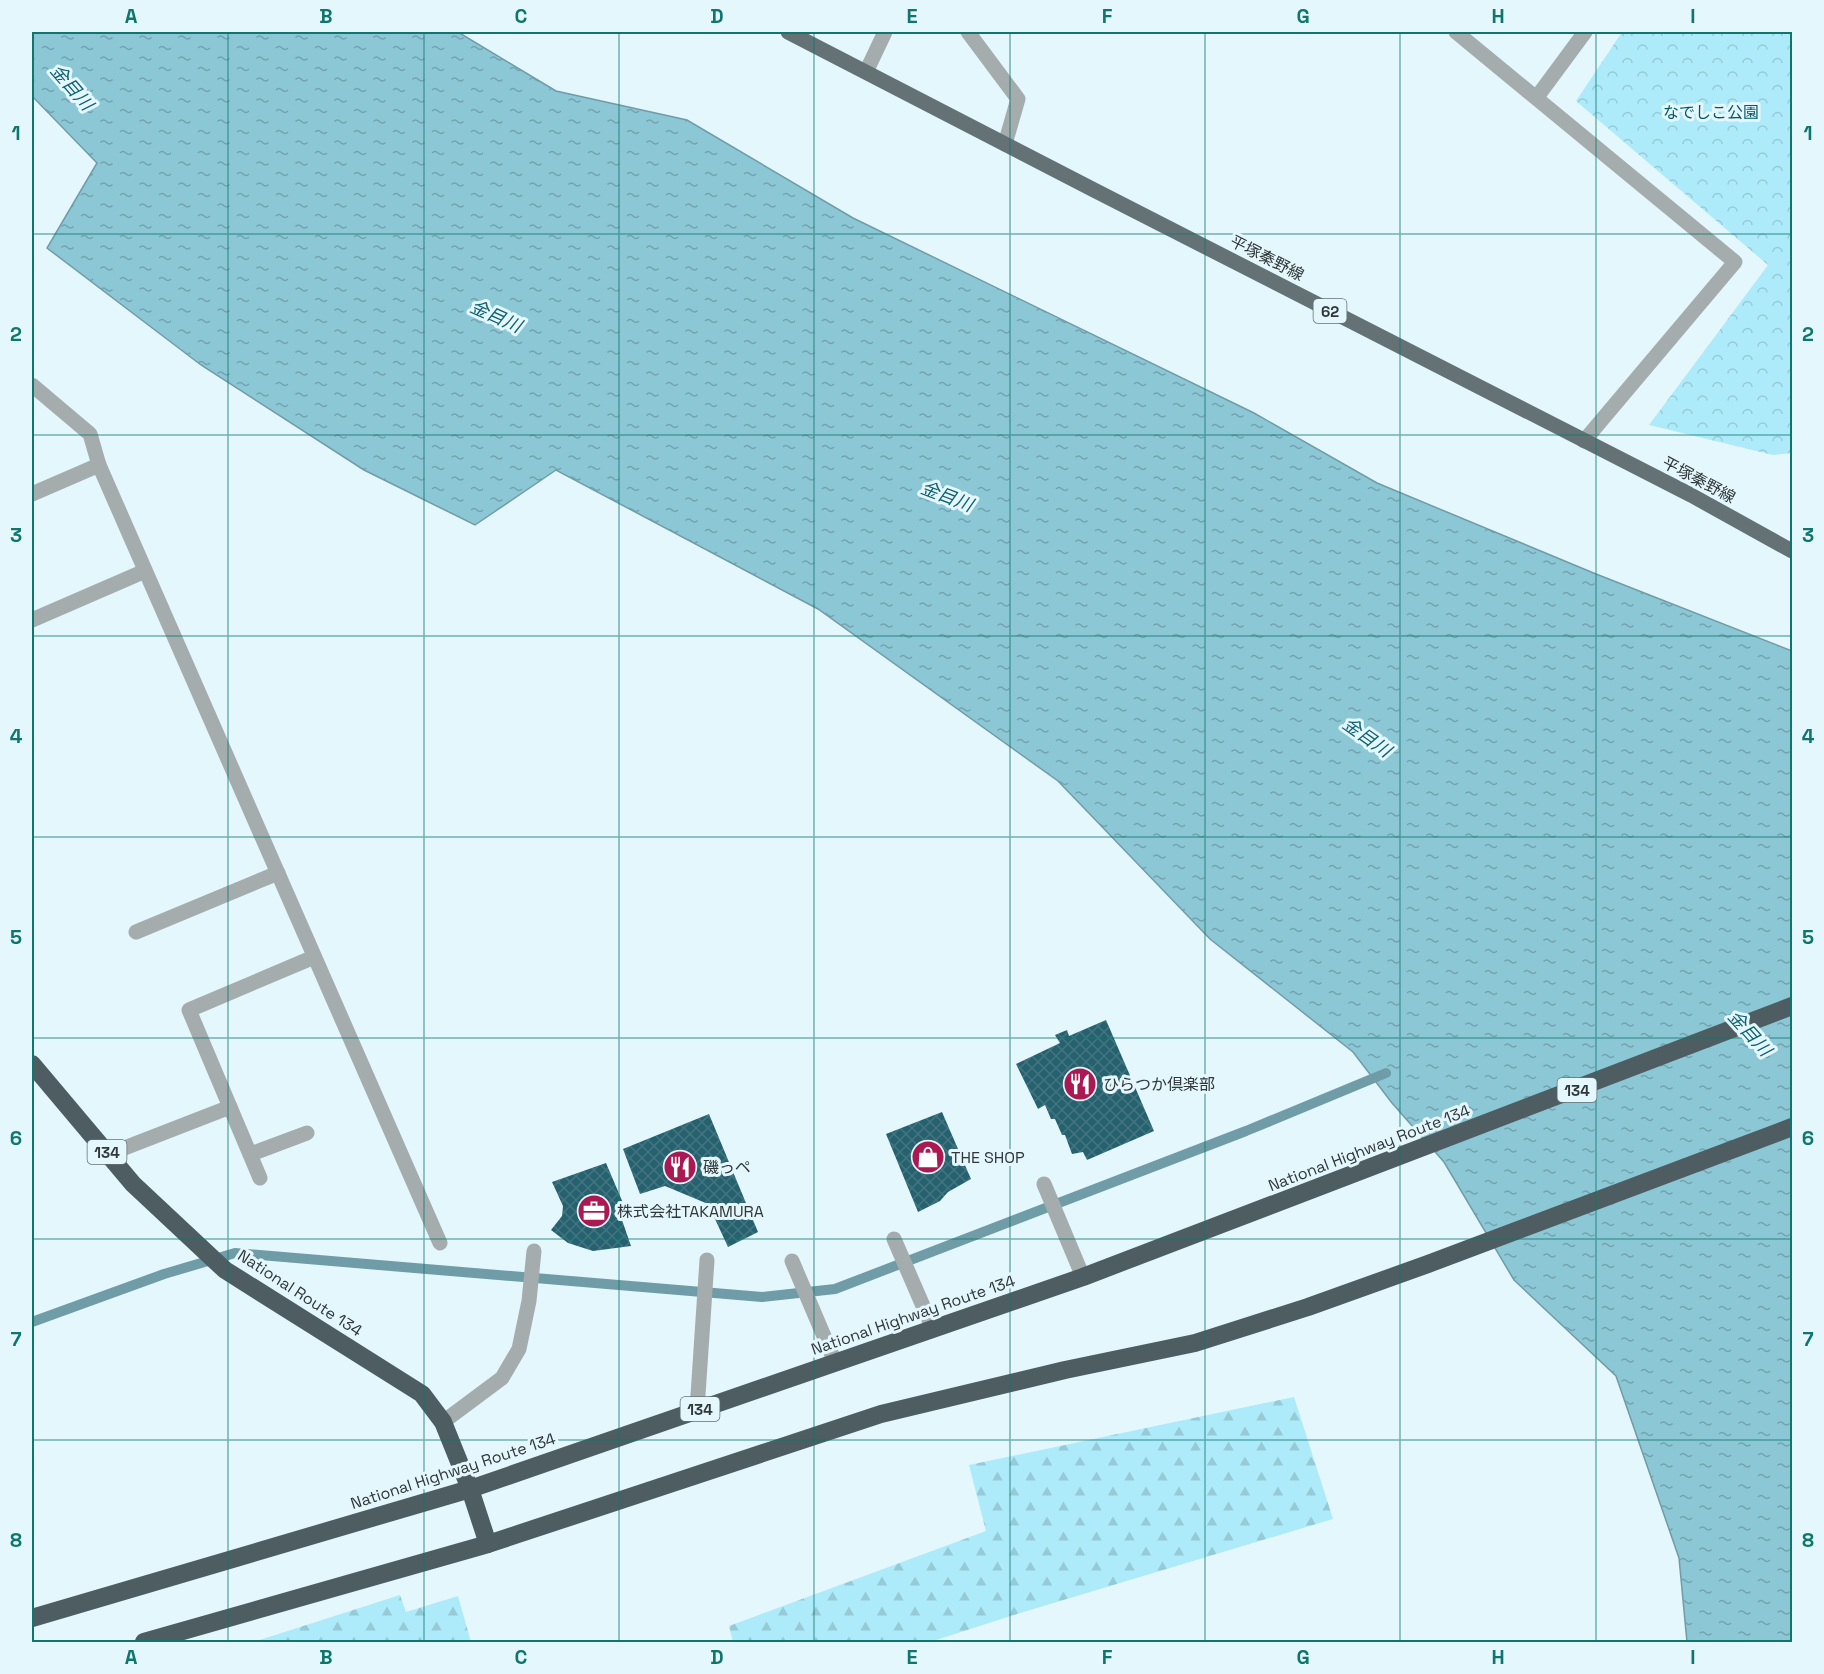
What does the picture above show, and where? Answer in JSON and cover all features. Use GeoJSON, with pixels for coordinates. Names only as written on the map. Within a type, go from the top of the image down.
{"type":"FeatureCollection","features":[{"type":"Feature","properties":{"kind":"highway","name":"National Highway Route 134"},"geometry":{"type":"LineString","coordinates":[[32,1618],[470,1490],[1083,1277],[1792,1006]]}},
{"type":"Feature","properties":{"kind":"highway","name":"National Route 134"},"geometry":{"type":"LineString","coordinates":[[32,1065],[133,1184],[225,1270],[422,1394],[443,1422],[488,1544]]}},
{"type":"Feature","properties":{"kind":"highway"},"geometry":{"type":"LineString","coordinates":[[144,1642],[488,1544],[880,1414],[1065,1370],[1195,1343],[1308,1307],[1428,1264],[1792,1127]]}},
{"type":"Feature","properties":{"kind":"main road","name":"平塚秦野線"},"geometry":{"type":"LineString","coordinates":[[788,32],[1691,495],[1792,551]]}},
{"type":"Feature","properties":{"kind":"street"},"geometry":{"type":"LineString","coordinates":[[866,72],[885,32]]}},
{"type":"Feature","properties":{"kind":"street"},"geometry":{"type":"LineString","coordinates":[[968,32],[1018,99],[1005,144]]}},
{"type":"Feature","properties":{"kind":"street"},"geometry":{"type":"LineString","coordinates":[[1456,32],[1735,262],[1584,441]]}},
{"type":"Feature","properties":{"kind":"street"},"geometry":{"type":"LineString","coordinates":[[1537,97],[1585,32]]}},
{"type":"Feature","properties":{"kind":"street"},"geometry":{"type":"LineString","coordinates":[[32,385],[90,434],[99,465],[440,1243]]}},
{"type":"Feature","properties":{"kind":"street"},"geometry":{"type":"LineString","coordinates":[[32,494],[99,465]]}},
{"type":"Feature","properties":{"kind":"street"},"geometry":{"type":"LineString","coordinates":[[32,620],[145,571]]}},
{"type":"Feature","properties":{"kind":"street"},"geometry":{"type":"LineString","coordinates":[[136,932],[278,873]]}},
{"type":"Feature","properties":{"kind":"street"},"geometry":{"type":"LineString","coordinates":[[260,1178],[189,1010],[314,957]]}},
{"type":"Feature","properties":{"kind":"street"},"geometry":{"type":"LineString","coordinates":[[109,1155],[230,1107]]}},
{"type":"Feature","properties":{"kind":"street"},"geometry":{"type":"LineString","coordinates":[[250,1155],[306,1132]]}},
{"type":"Feature","properties":{"kind":"street"},"geometry":{"type":"LineString","coordinates":[[1044,1184],[1083,1277]]}},
{"type":"Feature","properties":{"kind":"street"},"geometry":{"type":"LineString","coordinates":[[894,1239],[933,1329]]}},
{"type":"Feature","properties":{"kind":"street"},"geometry":{"type":"LineString","coordinates":[[443,1422],[502,1378],[519,1349],[529,1301],[534,1251]]}},
{"type":"Feature","properties":{"kind":"street"},"geometry":{"type":"LineString","coordinates":[[698,1410],[707,1264]]}},
{"type":"Feature","properties":{"kind":"street"},"geometry":{"type":"LineString","coordinates":[[794,1265],[835,1362]]}},
{"type":"Feature","properties":{"kind":"green space","name":"なでしこ公園"},"geometry":{"type":"Polygon","coordinates":[[[1622,32],[1792,32],[1792,453],[1773,455],[1649,425],[1768,265],[1576,101],[1622,32]]]}},
{"type":"Feature","properties":{"kind":"green space"},"geometry":{"type":"Polygon","coordinates":[[[1294,1397],[1333,1519],[930,1642],[733,1642],[729,1626],[986,1531],[969,1465],[1294,1397]]]}},
{"type":"Feature","properties":{"kind":"green space"},"geometry":{"type":"Polygon","coordinates":[[[400,1595],[406,1612],[458,1596],[471,1642],[253,1642],[400,1595]]]}},
{"type":"Feature","properties":{"kind":"water","name":"金目川"},"geometry":{"type":"Polygon","coordinates":[[[32,32],[458,32],[556,91],[687,120],[853,218],[1254,413],[1377,483],[1596,574],[1792,651],[1792,1642],[1687,1642],[1679,1558],[1616,1376],[1514,1280],[1444,1162],[1392,1103],[1353,1052],[1210,939],[1058,781],[818,609],[556,470],[475,525],[364,470],[201,365],[47,248],[97,163],[32,96],[32,32]]]}},
{"type":"Feature","properties":{"kind":"building","name":"ひらつか倶楽部"},"geometry":{"type":"Polygon","coordinates":[[[1106,1020],[1154,1131],[1087,1160],[1083,1152],[1072,1154],[1065,1135],[1062,1135],[1055,1119],[1051,1119],[1045,1105],[1038,1109],[1016,1064],[1060,1043],[1055,1035],[1067,1030],[1069,1036],[1106,1020]]]}},
{"type":"Feature","properties":{"kind":"building","name":"THE SHOP"},"geometry":{"type":"Polygon","coordinates":[[[942,1112],[971,1179],[948,1192],[940,1201],[918,1212],[886,1134],[942,1112]]]}},
{"type":"Feature","properties":{"kind":"building","name":"磯っペ"},"geometry":{"type":"Polygon","coordinates":[[[709,1114],[758,1232],[728,1247],[708,1204],[665,1186],[640,1194],[623,1149],[709,1114]]]}},
{"type":"Feature","properties":{"kind":"building","name":"株式会社TAKAMURA"},"geometry":{"type":"Polygon","coordinates":[[[606,1163],[629,1217],[622,1220],[631,1246],[593,1251],[568,1243],[551,1230],[562,1216],[563,1206],[552,1182],[606,1163]]]}},
{"type":"Feature","properties":{"kind":"waterway"},"geometry":{"type":"LineString","coordinates":[[32,1322],[164,1274],[235,1253],[762,1297],[835,1289],[1246,1131],[1386,1073]]}},
{"type":"Feature","properties":{"kind":"place","name":"ひらつか倶楽部"},"geometry":{"type":"Point","coordinates":[1080,1084]}},
{"type":"Feature","properties":{"kind":"place","name":"THE SHOP"},"geometry":{"type":"Point","coordinates":[928,1157]}},
{"type":"Feature","properties":{"kind":"place","name":"磯っペ"},"geometry":{"type":"Point","coordinates":[680,1167]}},
{"type":"Feature","properties":{"kind":"place","name":"株式会社TAKAMURA"},"geometry":{"type":"Point","coordinates":[594,1211]}}]}
